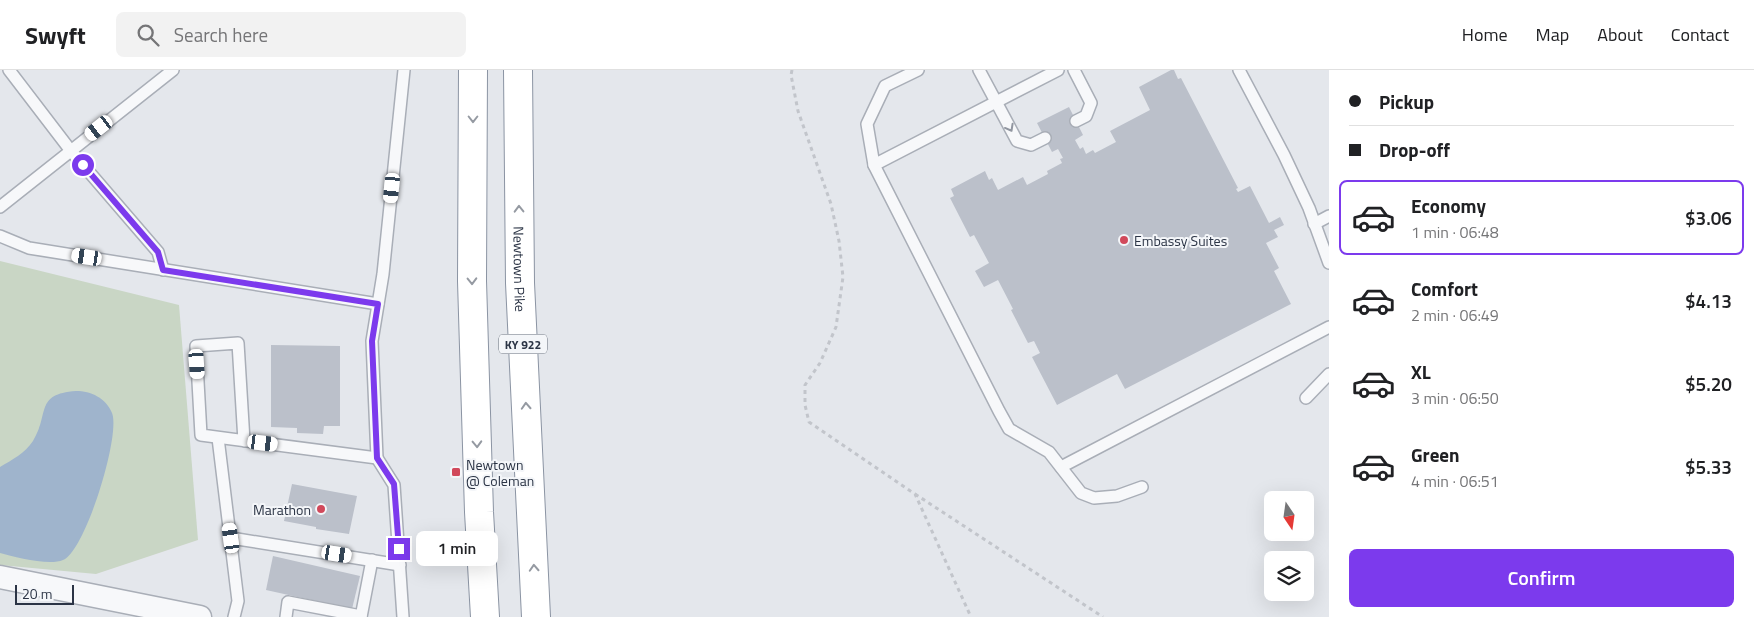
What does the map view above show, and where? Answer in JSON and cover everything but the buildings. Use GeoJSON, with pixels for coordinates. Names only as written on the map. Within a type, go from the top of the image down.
{"type":"FeatureCollection","features":[{"type":"Feature","properties":{"kind":"highway"},"geometry":{"type":"LineString","coordinates":[[473,70],[472,281],[479,503],[485,617]]}},
{"type":"Feature","properties":{"kind":"highway","name":"Newtown Pike"},"geometry":{"type":"LineString","coordinates":[[518,70],[520,283],[536,617]]}},
{"type":"Feature","properties":{"kind":"street"},"geometry":{"type":"LineString","coordinates":[[0,577],[200,617]]}},
{"type":"Feature","properties":{"kind":"lane"},"geometry":{"type":"LineString","coordinates":[[9,70],[71,151],[158,252],[163,270]]}},
{"type":"Feature","properties":{"kind":"lane"},"geometry":{"type":"LineString","coordinates":[[0,207],[174,70]]}},
{"type":"Feature","properties":{"kind":"lane"},"geometry":{"type":"LineString","coordinates":[[404,70],[383,274],[372,341],[377,458],[394,484],[404,617]]}},
{"type":"Feature","properties":{"kind":"lane"},"geometry":{"type":"LineString","coordinates":[[918,70],[885,86],[867,124],[874,165],[1009,429],[1049,452],[1081,493],[1094,498],[1117,496],[1142,487]]}},
{"type":"Feature","properties":{"kind":"lane"},"geometry":{"type":"LineString","coordinates":[[978,70],[1017,141],[1031,145],[1045,138]]}},
{"type":"Feature","properties":{"kind":"lane"},"geometry":{"type":"LineString","coordinates":[[874,165],[1058,70]]}},
{"type":"Feature","properties":{"kind":"lane"},"geometry":{"type":"LineString","coordinates":[[1074,70],[1091,103],[1086,116],[1076,121]]}},
{"type":"Feature","properties":{"kind":"lane"},"geometry":{"type":"LineString","coordinates":[[1239,70],[1284,155],[1329,263]]}},
{"type":"Feature","properties":{"kind":"lane"},"geometry":{"type":"LineString","coordinates":[[1314,224],[1329,216]]}},
{"type":"Feature","properties":{"kind":"lane"},"geometry":{"type":"LineString","coordinates":[[0,236],[29,248],[378,304]]}},
{"type":"Feature","properties":{"kind":"lane"},"geometry":{"type":"LineString","coordinates":[[1061,467],[1329,327]]}},
{"type":"Feature","properties":{"kind":"lane"},"geometry":{"type":"LineString","coordinates":[[244,441],[238,343],[196,346],[201,435],[218,438],[377,458]]}},
{"type":"Feature","properties":{"kind":"lane"},"geometry":{"type":"LineString","coordinates":[[1306,398],[1329,374]]}},
{"type":"Feature","properties":{"kind":"lane"},"geometry":{"type":"LineString","coordinates":[[218,438],[238,601],[234,617]]}},
{"type":"Feature","properties":{"kind":"lane"},"geometry":{"type":"LineString","coordinates":[[231,538],[400,565]]}},
{"type":"Feature","properties":{"kind":"lane"},"geometry":{"type":"LineString","coordinates":[[286,617],[288,602],[361,617],[372,560]]}},
{"type":"Feature","properties":{"kind":"path"},"geometry":{"type":"LineString","coordinates":[[792,70],[791,75],[798,111],[831,204],[839,241],[843,277],[836,327],[820,363],[805,385],[805,405],[810,422],[915,494],[1103,617]]}},
{"type":"Feature","properties":{"kind":"path"},"geometry":{"type":"LineString","coordinates":[[915,494],[971,617]]}},
{"type":"Feature","properties":{"kind":"green space"},"geometry":{"type":"Polygon","coordinates":[[[0,261],[179,305],[198,540],[96,574],[0,565],[0,261]]]}},
{"type":"Feature","properties":{"kind":"water"},"geometry":{"type":"Polygon","coordinates":[[[76,391],[87,392],[102,399],[112,413],[111,444],[91,516],[72,552],[63,560],[49,562],[0,553],[0,467],[22,453],[33,441],[48,401],[54,396],[76,391]]]}},
{"type":"Feature","properties":{"kind":"place","name":"Embassy Suites"},"geometry":{"type":"Point","coordinates":[1124,240]}},
{"type":"Feature","properties":{"kind":"place","name":"Newtown @ Coleman"},"geometry":{"type":"Point","coordinates":[456,472]}},
{"type":"Feature","properties":{"kind":"place","name":"Marathon"},"geometry":{"type":"Point","coordinates":[321,509]}},
{"type":"Feature","properties":{"kind":"route"},"geometry":{"type":"LineString","coordinates":[[83,165],[158,252],[163,270],[378,304],[372,341],[377,458],[394,484],[399,549]]}}]}
